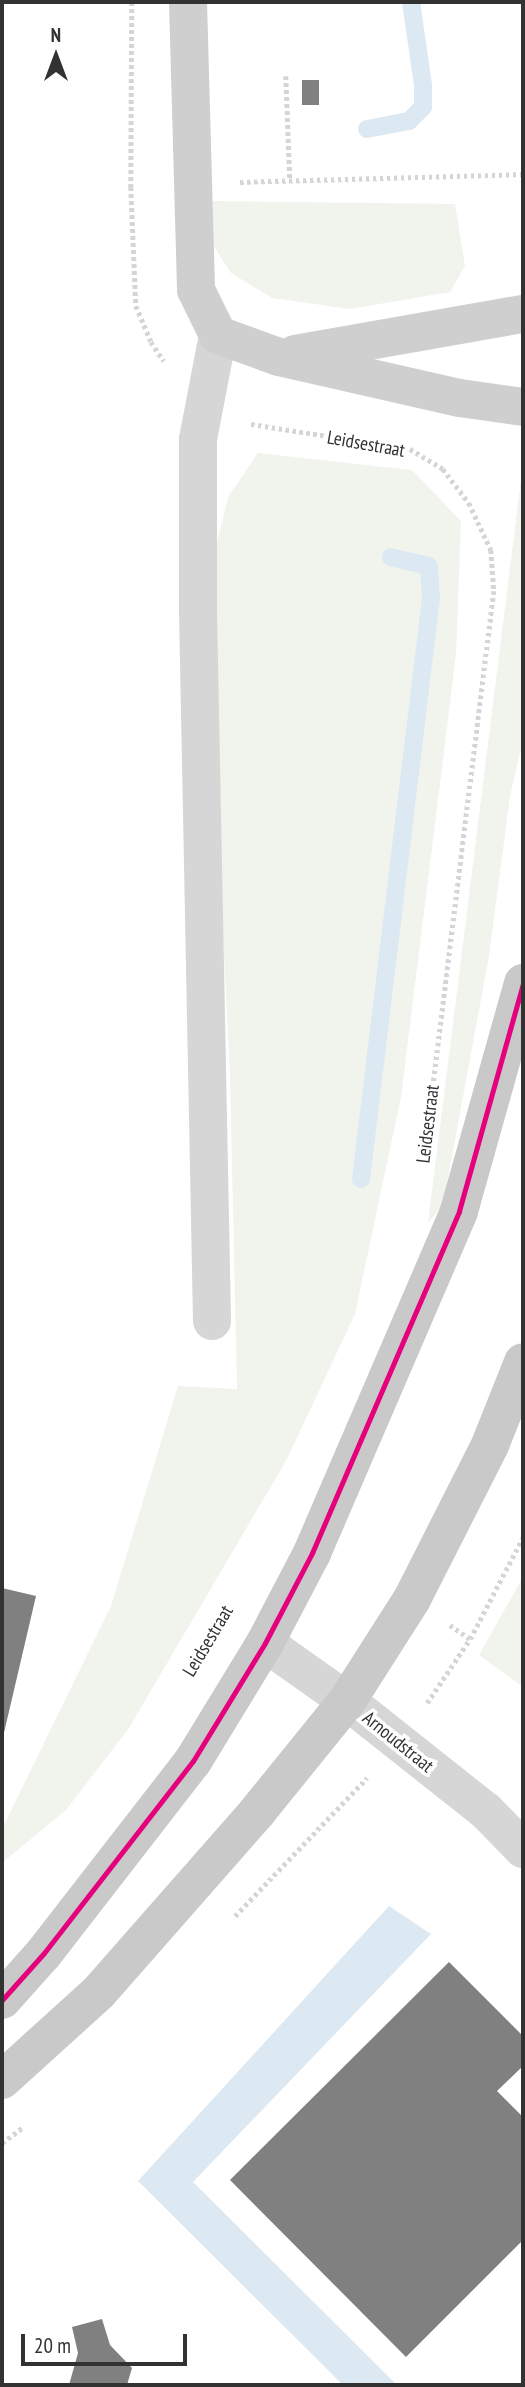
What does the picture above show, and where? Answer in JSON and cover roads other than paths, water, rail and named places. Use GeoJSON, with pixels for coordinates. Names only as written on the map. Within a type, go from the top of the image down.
{"type":"FeatureCollection","features":[{"type":"Feature","properties":{"kind":"main road"},"geometry":{"type":"LineString","coordinates":[[2,2000],[44,1953],[193,1761],[265,1643],[312,1553],[458,1212],[523,983]]}},
{"type":"Feature","properties":{"kind":"main road"},"geometry":{"type":"LineString","coordinates":[[2,2080],[99,1992],[257,1812],[347,1701],[412,1599],[490,1446],[523,1362]]}},
{"type":"Feature","properties":{"kind":"street"},"geometry":{"type":"LineString","coordinates":[[188,2],[196,290],[218,335],[198,439],[198,610],[212,1321]]}},
{"type":"Feature","properties":{"kind":"street"},"geometry":{"type":"LineString","coordinates":[[279,357],[523,314]]}},
{"type":"Feature","properties":{"kind":"street"},"geometry":{"type":"LineString","coordinates":[[218,335],[279,357],[460,398],[523,407]]}},
{"type":"Feature","properties":{"kind":"street","name":"Arnoudstraat"},"geometry":{"type":"LineString","coordinates":[[265,1643],[347,1701],[486,1811],[523,1849]]}},
{"type":"Feature","properties":{"kind":"waterway"},"geometry":{"type":"LineString","coordinates":[[367,129],[409,121],[423,107],[423,85],[411,2]]}},
{"type":"Feature","properties":{"kind":"waterway"},"geometry":{"type":"LineString","coordinates":[[361,1179],[431,598],[429,566],[391,557]]}}]}
